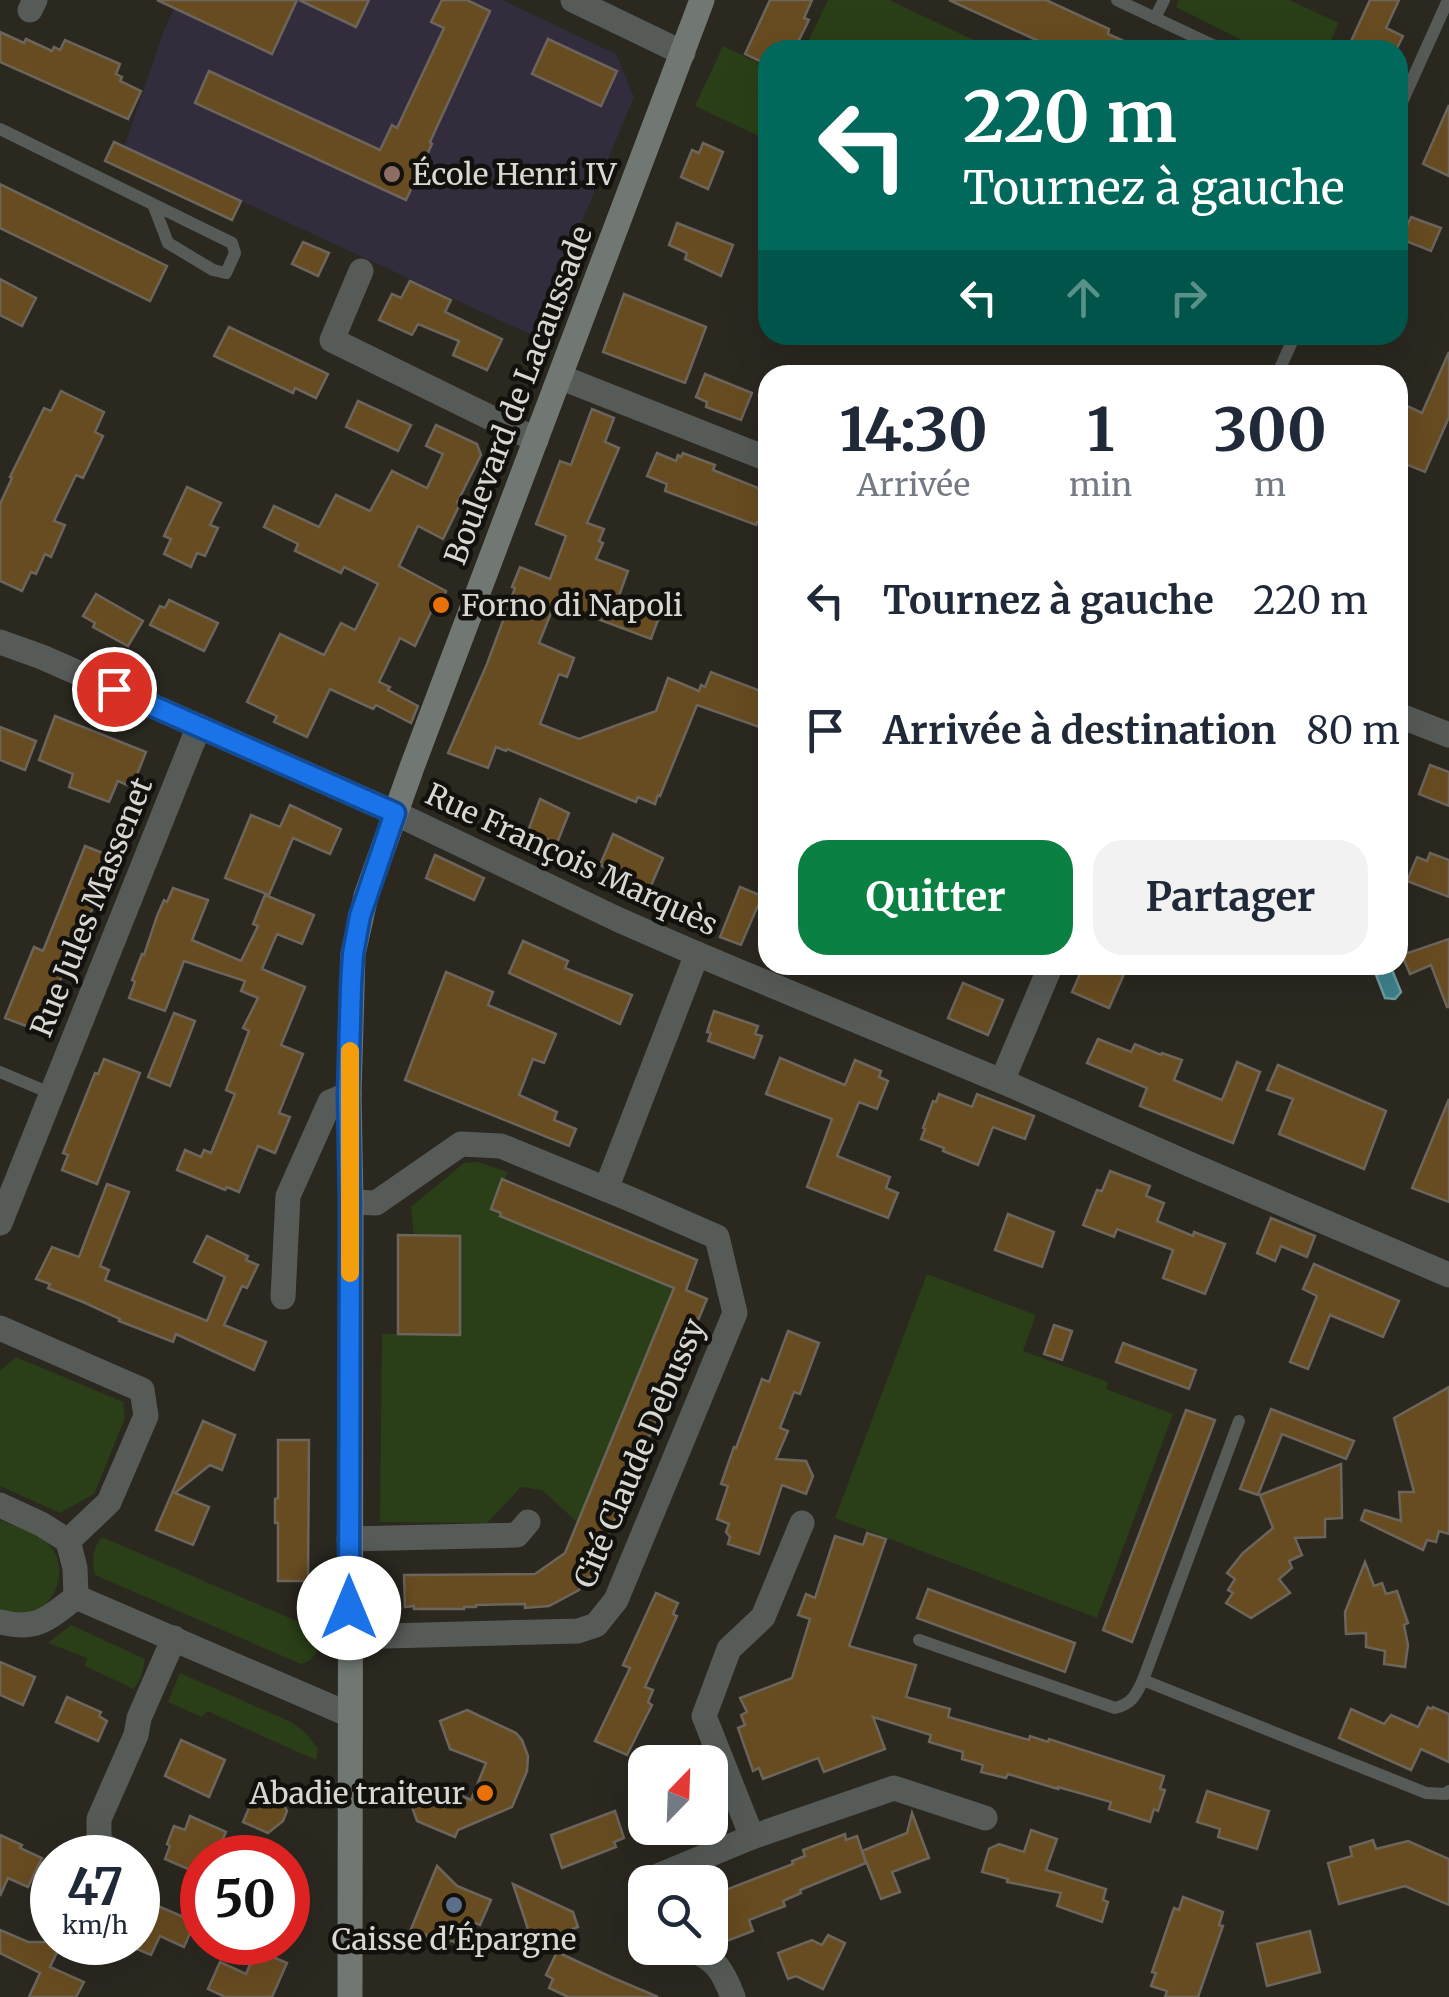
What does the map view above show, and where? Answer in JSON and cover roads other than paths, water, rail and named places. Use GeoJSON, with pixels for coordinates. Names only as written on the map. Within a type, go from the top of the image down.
{"type":"FeatureCollection","features":[{"type":"Feature","properties":{"kind":"main road","name":"Boulevard de Lacaussade"},"geometry":{"type":"LineString","coordinates":[[350,1997],[348,1094],[356,936],[395,813],[702,0]]}},
{"type":"Feature","properties":{"kind":"street"},"geometry":{"type":"LineString","coordinates":[[573,0],[684,53]]}},
{"type":"Feature","properties":{"kind":"street"},"geometry":{"type":"LineString","coordinates":[[361,271],[332,340],[536,440]]}},
{"type":"Feature","properties":{"kind":"street"},"geometry":{"type":"LineString","coordinates":[[560,377],[758,456]]}},
{"type":"Feature","properties":{"kind":"street","name":"Rue François Marquès"},"geometry":{"type":"LineString","coordinates":[[0,642],[395,813],[696,954],[1449,1275]]}},
{"type":"Feature","properties":{"kind":"street"},"geometry":{"type":"LineString","coordinates":[[1408,718],[1449,736]]}},
{"type":"Feature","properties":{"kind":"street","name":"Rue Jules Massenet"},"geometry":{"type":"LineString","coordinates":[[0,1223],[199,726]]}},
{"type":"Feature","properties":{"kind":"street"},"geometry":{"type":"LineString","coordinates":[[606,1189],[696,954]]}},
{"type":"Feature","properties":{"kind":"street"},"geometry":{"type":"LineString","coordinates":[[1002,1082],[1048,975]]}},
{"type":"Feature","properties":{"kind":"street"},"geometry":{"type":"LineString","coordinates":[[284,1297],[288,1196],[330,1102],[348,1094]]}},
{"type":"Feature","properties":{"kind":"street","name":"Cité Claude Debussy"},"geometry":{"type":"LineString","coordinates":[[348,1637],[578,1632],[596,1625],[616,1600],[735,1314],[716,1238],[501,1146],[462,1144],[376,1203],[350,1202]]}},
{"type":"Feature","properties":{"kind":"street"},"geometry":{"type":"LineString","coordinates":[[0,1328],[142,1390],[146,1416],[109,1502],[68,1541]]}},
{"type":"Feature","properties":{"kind":"street"},"geometry":{"type":"LineString","coordinates":[[0,1505],[68,1541],[75,1568],[76,1597]]}},
{"type":"Feature","properties":{"kind":"street"},"geometry":{"type":"LineString","coordinates":[[349,1539],[517,1535],[528,1522]]}},
{"type":"Feature","properties":{"kind":"street"},"geometry":{"type":"LineString","coordinates":[[752,1837],[704,1716],[730,1649],[763,1616],[802,1523]]}},
{"type":"Feature","properties":{"kind":"street"},"geometry":{"type":"LineString","coordinates":[[0,1622],[36,1625],[76,1597]]}},
{"type":"Feature","properties":{"kind":"street"},"geometry":{"type":"LineString","coordinates":[[76,1597],[350,1715]]}},
{"type":"Feature","properties":{"kind":"street"},"geometry":{"type":"LineString","coordinates":[[100,1835],[99,1819],[174,1638]]}},
{"type":"Feature","properties":{"kind":"street"},"geometry":{"type":"LineString","coordinates":[[684,1865],[894,1788],[985,1818]]}},
{"type":"Feature","properties":{"kind":"street"},"geometry":{"type":"LineString","coordinates":[[718,1965],[733,1997]]}},
{"type":"Feature","properties":{"kind":"lane"},"geometry":{"type":"LineString","coordinates":[[1116,0],[1202,40]]}},
{"type":"Feature","properties":{"kind":"lane"},"geometry":{"type":"LineString","coordinates":[[1155,18],[1164,0]]}},
{"type":"Feature","properties":{"kind":"lane"},"geometry":{"type":"LineString","coordinates":[[1408,89],[1448,0]]}},
{"type":"Feature","properties":{"kind":"lane"},"geometry":{"type":"LineString","coordinates":[[0,128],[232,243],[235,253],[226,273],[213,270],[168,243],[153,204]]}},
{"type":"Feature","properties":{"kind":"lane"},"geometry":{"type":"LineString","coordinates":[[0,1072],[50,1094]]}},
{"type":"Feature","properties":{"kind":"lane"},"geometry":{"type":"LineString","coordinates":[[919,1640],[1115,1708],[1126,1705],[1143,1680],[1239,1421]]}},
{"type":"Feature","properties":{"kind":"lane"},"geometry":{"type":"LineString","coordinates":[[1143,1680],[1426,1794],[1449,1791]]}},
{"type":"Feature","properties":{"kind":"water"},"geometry":{"type":"Polygon","coordinates":[[[1376,975],[1394,975],[1401,992],[1395,999],[1385,998],[1376,975]]]}},
{"type":"Feature","properties":{"kind":"place","name":"École Henri IV"},"geometry":{"type":"Point","coordinates":[392,174]}},
{"type":"Feature","properties":{"kind":"place","name":"Forno di Napoli"},"geometry":{"type":"Point","coordinates":[441,605]}},
{"type":"Feature","properties":{"kind":"place","name":"Abadie traiteur"},"geometry":{"type":"Point","coordinates":[485,1793]}},
{"type":"Feature","properties":{"kind":"place","name":"Caisse d'Épargne"},"geometry":{"type":"Point","coordinates":[454,1905]}}]}
